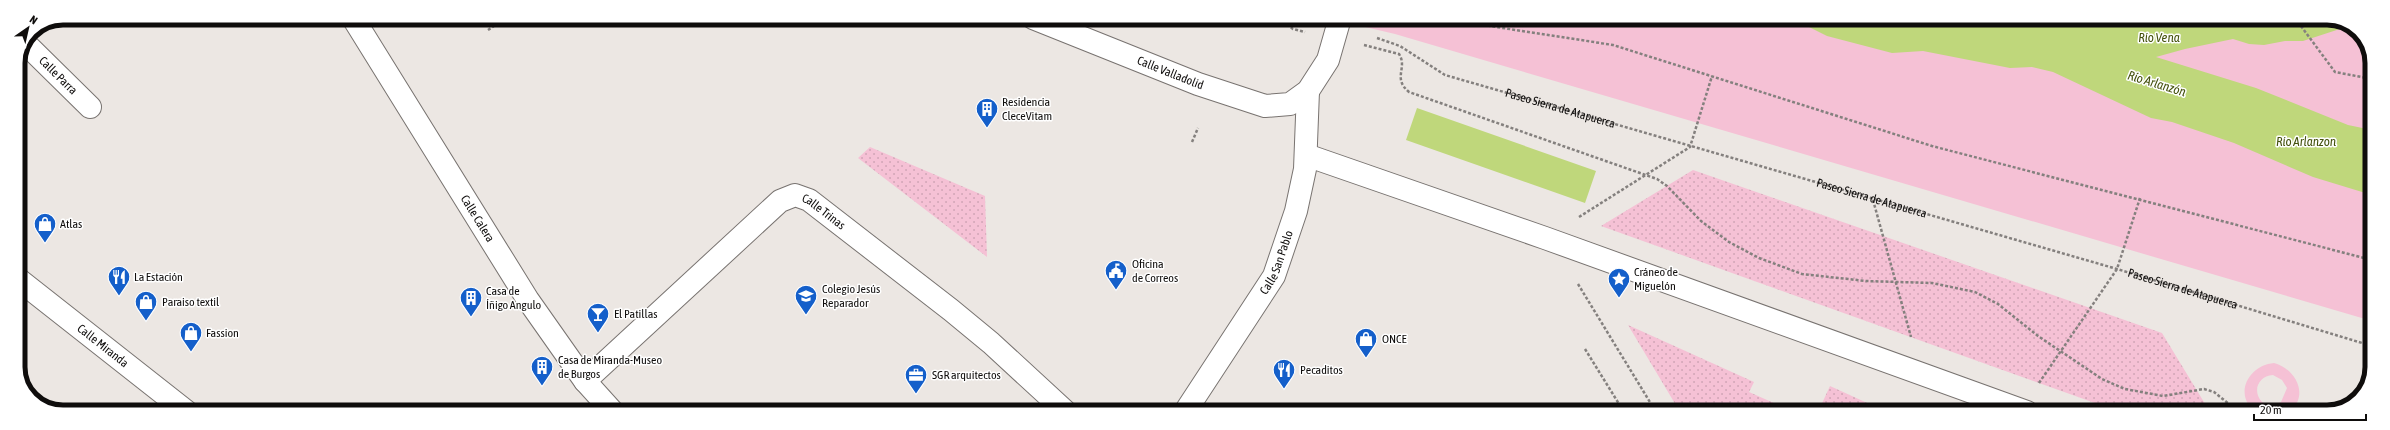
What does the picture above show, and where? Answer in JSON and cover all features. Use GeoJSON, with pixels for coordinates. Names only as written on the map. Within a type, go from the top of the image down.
{"type":"FeatureCollection","features":[{"type":"Feature","properties":{"kind":"main road","name":"Calle Calera"},"geometry":{"type":"LineString","coordinates":[[357,25],[501,258],[558,345],[585,381],[607,405]]}},
{"type":"Feature","properties":{"kind":"main road","name":"Calle Valladolid"},"geometry":{"type":"LineString","coordinates":[[1050,25],[1198,84],[1265,106],[1290,104],[1308,92]]}},
{"type":"Feature","properties":{"kind":"main road"},"geometry":{"type":"LineString","coordinates":[[1308,92],[1326,64],[1338,25]]}},
{"type":"Feature","properties":{"kind":"main road","name":"Calle Parra"},"geometry":{"type":"LineString","coordinates":[[30,48],[90,107]]}},
{"type":"Feature","properties":{"kind":"main road","name":"Calle San Pablo"},"geometry":{"type":"LineString","coordinates":[[1190,405],[1274,276],[1296,211],[1305,169],[1308,92]]}},
{"type":"Feature","properties":{"kind":"main road"},"geometry":{"type":"LineString","coordinates":[[1306,155],[1545,238],[2009,405]]}},
{"type":"Feature","properties":{"kind":"main road","name":"Calle Trinas"},"geometry":{"type":"LineString","coordinates":[[585,381],[780,201],[795,195],[809,200],[951,310],[991,343],[1058,405]]}},
{"type":"Feature","properties":{"kind":"main road","name":"Calle Miranda"},"geometry":{"type":"LineString","coordinates":[[25,285],[178,405]]}},
{"type":"Feature","properties":{"kind":"path"},"geometry":{"type":"LineString","coordinates":[[488,30],[496,25]]}},
{"type":"Feature","properties":{"kind":"path"},"geometry":{"type":"LineString","coordinates":[[1288,25],[1293,29],[1298,30]]}},
{"type":"Feature","properties":{"kind":"path"},"geometry":{"type":"LineString","coordinates":[[1483,25],[1612,45],[1932,146],[2140,198],[2365,258]]}},
{"type":"Feature","properties":{"kind":"path"},"geometry":{"type":"LineString","coordinates":[[2300,25],[2335,72],[2365,78]]}},
{"type":"Feature","properties":{"kind":"path","name":"Paseo Sierra de Atapuerca"},"geometry":{"type":"LineString","coordinates":[[1377,38],[1400,46],[1445,75],[1690,147],[2117,269],[2365,344]]}},
{"type":"Feature","properties":{"kind":"path"},"geometry":{"type":"LineString","coordinates":[[1364,45],[1399,54],[1402,64],[1400,75],[1401,81],[1409,92],[1663,182],[1701,221],[1729,242],[1759,258],[1802,274],[1951,285],[1975,292],[1998,304],[2061,352],[2102,379],[2125,389],[2163,396],[2204,389],[2214,392],[2230,405]]}},
{"type":"Feature","properties":{"kind":"path"},"geometry":{"type":"LineString","coordinates":[[1545,238],[1690,147],[1712,76]]}},
{"type":"Feature","properties":{"kind":"path"},"geometry":{"type":"LineString","coordinates":[[1192,142],[1198,128]]}},
{"type":"Feature","properties":{"kind":"path"},"geometry":{"type":"LineString","coordinates":[[2029,405],[2061,352],[2117,269],[2140,198]]}},
{"type":"Feature","properties":{"kind":"path"},"geometry":{"type":"LineString","coordinates":[[1872,199],[1896,282],[1919,372]]}},
{"type":"Feature","properties":{"kind":"path"},"geometry":{"type":"LineString","coordinates":[[1576,281],[1652,405]]}},
{"type":"Feature","properties":{"kind":"path"},"geometry":{"type":"LineString","coordinates":[[1585,349],[1620,405]]}},
{"type":"Feature","properties":{"kind":"shaded area"},"geometry":{"type":"Polygon","coordinates":[[[1357,25],[2337,26],[2348,31],[2359,42],[2364,53],[2365,61],[2365,319],[1395,34],[1357,25]]]}},
{"type":"Feature","properties":{"kind":"shaded area"},"geometry":{"type":"Polygon","coordinates":[[[870,147],[985,196],[987,257],[858,158],[870,147]]]}},
{"type":"Feature","properties":{"kind":"shaded area"},"geometry":{"type":"Polygon","coordinates":[[[1693,170],[2162,333],[2206,405],[2100,405],[1601,226],[1693,170]]]}},
{"type":"Feature","properties":{"kind":"shaded area"},"geometry":{"type":"Polygon","coordinates":[[[1628,325],[1754,382],[1749,392],[1778,405],[1676,405],[1628,325]]]}},
{"type":"Feature","properties":{"kind":"shaded area"},"geometry":{"type":"Polygon","coordinates":[[[2274,363],[2289,371],[2298,384],[2299,398],[2296,405],[2274,405],[2281,402],[2287,388],[2282,380],[2273,375],[2260,381],[2257,389],[2259,398],[2262,402],[2269,405],[2248,405],[2245,397],[2245,389],[2251,375],[2257,369],[2274,363]]]}},
{"type":"Feature","properties":{"kind":"shaded area"},"geometry":{"type":"Polygon","coordinates":[[[1830,386],[1872,405],[1821,405],[1830,386]]]}},
{"type":"Feature","properties":{"kind":"water","name":"Río Arlanzon"},"geometry":{"type":"Polygon","coordinates":[[[1805,25],[2083,25],[2088,27],[2104,25],[2337,26],[2342,28],[2303,41],[2285,41],[2264,45],[2249,44],[2233,39],[2156,57],[2256,88],[2348,125],[2365,129],[2365,193],[2313,177],[2234,143],[2172,122],[2151,118],[2053,72],[2032,67],[2010,68],[1923,51],[1892,53],[1827,36],[1805,25]]]}},
{"type":"Feature","properties":{"kind":"water"},"geometry":{"type":"Polygon","coordinates":[[[1417,108],[1596,171],[1585,203],[1406,140],[1417,108]]]}},
{"type":"Feature","properties":{"kind":"place","name":"Residencia CleceVitam"},"geometry":{"type":"Point","coordinates":[987,128]}},
{"type":"Feature","properties":{"kind":"place","name":"Atlas"},"geometry":{"type":"Point","coordinates":[45,244]}},
{"type":"Feature","properties":{"kind":"place","name":"Oficina de Correos"},"geometry":{"type":"Point","coordinates":[1116,290]}},
{"type":"Feature","properties":{"kind":"place","name":"La Estación"},"geometry":{"type":"Point","coordinates":[119,296]}},
{"type":"Feature","properties":{"kind":"place","name":"Cráneo de Miguelón"},"geometry":{"type":"Point","coordinates":[1619,298]}},
{"type":"Feature","properties":{"kind":"place","name":"Colegio Jesús Reparador"},"geometry":{"type":"Point","coordinates":[806,316]}},
{"type":"Feature","properties":{"kind":"place","name":"Casa de Íñigo Angulo"},"geometry":{"type":"Point","coordinates":[471,318]}},
{"type":"Feature","properties":{"kind":"place","name":"Paraiso textil"},"geometry":{"type":"Point","coordinates":[146,322]}},
{"type":"Feature","properties":{"kind":"place","name":"El Patillas"},"geometry":{"type":"Point","coordinates":[598,334]}},
{"type":"Feature","properties":{"kind":"place","name":"Fassion"},"geometry":{"type":"Point","coordinates":[191,352]}},
{"type":"Feature","properties":{"kind":"place","name":"ONCE"},"geometry":{"type":"Point","coordinates":[1366,358]}},
{"type":"Feature","properties":{"kind":"place","name":"Casa de Miranda-Museo de Burgos"},"geometry":{"type":"Point","coordinates":[542,386]}},
{"type":"Feature","properties":{"kind":"place","name":"Pecaditos"},"geometry":{"type":"Point","coordinates":[1284,390]}},
{"type":"Feature","properties":{"kind":"place","name":"SGR arquitectos"},"geometry":{"type":"Point","coordinates":[916,394]}},
{"type":"Feature","properties":{"kind":"water label","name":"Río Vena"},"geometry":{"type":"Point","coordinates":[2159,37]}},
{"type":"Feature","properties":{"kind":"water label","name":"Río Arlanzón"},"geometry":{"type":"Point","coordinates":[2157,83]}}]}
